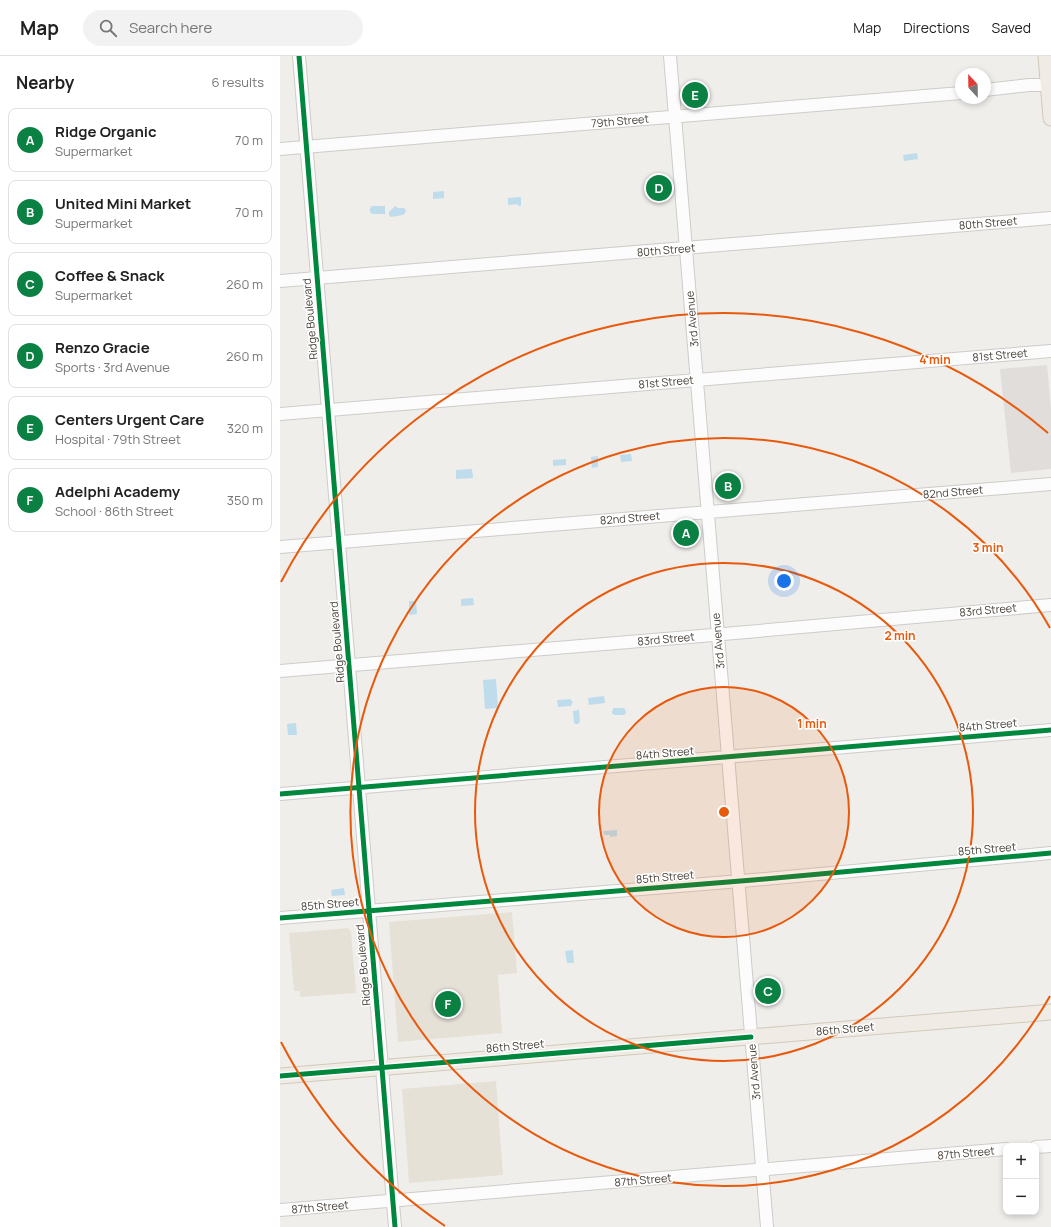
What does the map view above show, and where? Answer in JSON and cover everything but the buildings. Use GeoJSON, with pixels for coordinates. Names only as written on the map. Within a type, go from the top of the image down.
{"type":"FeatureCollection","features":[{"type":"Feature","properties":{"kind":"main road"},"geometry":{"type":"LineString","coordinates":[[1046,56],[1050,85],[1051,118]]}},
{"type":"Feature","properties":{"kind":"main road","name":"86th Street"},"geometry":{"type":"LineString","coordinates":[[280,1076],[1051,1012]]}},
{"type":"Feature","properties":{"kind":"street","name":"Ridge Boulevard"},"geometry":{"type":"LineString","coordinates":[[299,56],[395,1227]]}},
{"type":"Feature","properties":{"kind":"street","name":"3rd Avenue"},"geometry":{"type":"LineString","coordinates":[[670,56],[766,1227]]}},
{"type":"Feature","properties":{"kind":"street"},"geometry":{"type":"LineString","coordinates":[[991,89],[1029,85],[1050,85]]}},
{"type":"Feature","properties":{"kind":"street","name":"79th Street"},"geometry":{"type":"LineString","coordinates":[[280,149],[955,93]]}},
{"type":"Feature","properties":{"kind":"street","name":"80th Street"},"geometry":{"type":"LineString","coordinates":[[280,281],[1051,218]]}},
{"type":"Feature","properties":{"kind":"street","name":"81st Street"},"geometry":{"type":"LineString","coordinates":[[280,414],[1051,351]]}},
{"type":"Feature","properties":{"kind":"street","name":"82nd Street"},"geometry":{"type":"LineString","coordinates":[[280,547],[1051,484]]}},
{"type":"Feature","properties":{"kind":"street","name":"83rd Street"},"geometry":{"type":"LineString","coordinates":[[280,671],[1051,606]]}},
{"type":"Feature","properties":{"kind":"street","name":"84th Street"},"geometry":{"type":"LineString","coordinates":[[280,794],[1051,730]]}},
{"type":"Feature","properties":{"kind":"street","name":"85th Street"},"geometry":{"type":"LineString","coordinates":[[280,918],[738,881],[1051,853]]}},
{"type":"Feature","properties":{"kind":"street"},"geometry":{"type":"LineString","coordinates":[[1039,1147],[1051,1146]]}},
{"type":"Feature","properties":{"kind":"street","name":"87th Street"},"geometry":{"type":"LineString","coordinates":[[280,1210],[1003,1150]]}},
{"type":"Feature","properties":{"kind":"shaded area"},"geometry":{"type":"Polygon","coordinates":[[[1047,365],[1051,409],[1051,469],[1011,473],[1000,369],[1047,365]]]}},
{"type":"Feature","properties":{"kind":"shaded area"},"geometry":{"type":"Polygon","coordinates":[[[512,912],[517,973],[498,975],[502,1033],[398,1042],[389,922],[512,912]]]}},
{"type":"Feature","properties":{"kind":"shaded area"},"geometry":{"type":"Polygon","coordinates":[[[348,928],[351,931],[356,993],[300,997],[300,991],[294,991],[289,933],[348,928]]]}},
{"type":"Feature","properties":{"kind":"shaded area"},"geometry":{"type":"Polygon","coordinates":[[[496,1081],[503,1175],[409,1183],[402,1089],[496,1081]]]}},
{"type":"Feature","properties":{"kind":"water"},"geometry":{"type":"Polygon","coordinates":[[[917,153],[918,159],[904,161],[903,155],[917,153]]]}},
{"type":"Feature","properties":{"kind":"water"},"geometry":{"type":"Polygon","coordinates":[[[444,191],[444,198],[433,199],[433,192],[444,191]]]}},
{"type":"Feature","properties":{"kind":"water"},"geometry":{"type":"Polygon","coordinates":[[[521,197],[521,206],[518,206],[518,204],[508,205],[508,198],[521,197]]]}},
{"type":"Feature","properties":{"kind":"water"},"geometry":{"type":"Polygon","coordinates":[[[372,206],[385,206],[385,214],[372,214],[370,212],[370,208],[372,206]]]}},
{"type":"Feature","properties":{"kind":"water"},"geometry":{"type":"Polygon","coordinates":[[[395,206],[398,208],[404,208],[406,210],[405,213],[403,215],[391,217],[389,212],[395,206]]]}},
{"type":"Feature","properties":{"kind":"water"},"geometry":{"type":"Polygon","coordinates":[[[631,454],[632,461],[621,462],[620,455],[631,454]]]}},
{"type":"Feature","properties":{"kind":"water"},"geometry":{"type":"Polygon","coordinates":[[[598,456],[598,467],[592,468],[591,457],[598,456]]]}},
{"type":"Feature","properties":{"kind":"water"},"geometry":{"type":"Polygon","coordinates":[[[566,459],[566,465],[553,466],[553,460],[566,459]]]}},
{"type":"Feature","properties":{"kind":"water"},"geometry":{"type":"Polygon","coordinates":[[[472,469],[473,478],[456,479],[456,470],[472,469]]]}},
{"type":"Feature","properties":{"kind":"water"},"geometry":{"type":"Polygon","coordinates":[[[473,598],[474,605],[461,606],[461,599],[473,598]]]}},
{"type":"Feature","properties":{"kind":"water"},"geometry":{"type":"Polygon","coordinates":[[[409,601],[416,601],[417,614],[409,615],[409,601]]]}},
{"type":"Feature","properties":{"kind":"water"},"geometry":{"type":"Polygon","coordinates":[[[496,679],[498,708],[485,709],[483,680],[496,679]]]}},
{"type":"Feature","properties":{"kind":"water"},"geometry":{"type":"Polygon","coordinates":[[[604,696],[605,703],[589,705],[588,698],[604,696]]]}},
{"type":"Feature","properties":{"kind":"water"},"geometry":{"type":"Polygon","coordinates":[[[571,699],[571,701],[573,701],[571,706],[558,707],[557,700],[571,699]]]}},
{"type":"Feature","properties":{"kind":"water"},"geometry":{"type":"Polygon","coordinates":[[[613,708],[623,708],[625,709],[626,713],[624,715],[614,715],[612,714],[613,708]]]}},
{"type":"Feature","properties":{"kind":"water"},"geometry":{"type":"Polygon","coordinates":[[[579,710],[580,722],[575,724],[573,711],[579,710]]]}},
{"type":"Feature","properties":{"kind":"water"},"geometry":{"type":"Polygon","coordinates":[[[296,723],[297,735],[288,735],[287,724],[296,723]]]}},
{"type":"Feature","properties":{"kind":"water"},"geometry":{"type":"Polygon","coordinates":[[[617,830],[617,836],[610,837],[610,835],[604,835],[603,831],[617,830]]]}},
{"type":"Feature","properties":{"kind":"water"},"geometry":{"type":"Polygon","coordinates":[[[344,888],[345,895],[332,896],[331,890],[344,888]]]}},
{"type":"Feature","properties":{"kind":"water"},"geometry":{"type":"Polygon","coordinates":[[[573,950],[574,963],[567,963],[565,951],[573,950]]]}},
{"type":"Feature","properties":{"kind":"cycle path"},"geometry":{"type":"LineString","coordinates":[[299,56],[395,1227]]}},
{"type":"Feature","properties":{"kind":"cycle path"},"geometry":{"type":"LineString","coordinates":[[280,794],[1051,730]]}},
{"type":"Feature","properties":{"kind":"cycle path"},"geometry":{"type":"LineString","coordinates":[[280,918],[753,880],[1051,853]]}},
{"type":"Feature","properties":{"kind":"cycle path"},"geometry":{"type":"LineString","coordinates":[[280,1076],[751,1037]]}},
{"type":"Feature","properties":{"kind":"place","name":"Centers Urgent Care"},"geometry":{"type":"Point","coordinates":[695,95]}},
{"type":"Feature","properties":{"kind":"place","name":"Renzo Gracie"},"geometry":{"type":"Point","coordinates":[659,188]}},
{"type":"Feature","properties":{"kind":"place","name":"United Mini Market"},"geometry":{"type":"Point","coordinates":[728,486]}},
{"type":"Feature","properties":{"kind":"place","name":"Ridge Organic"},"geometry":{"type":"Point","coordinates":[686,533]}},
{"type":"Feature","properties":{"kind":"place","name":"Coffee & Snack"},"geometry":{"type":"Point","coordinates":[768,991]}},
{"type":"Feature","properties":{"kind":"place","name":"Adelphi Academy"},"geometry":{"type":"Point","coordinates":[448,1004]}}]}
